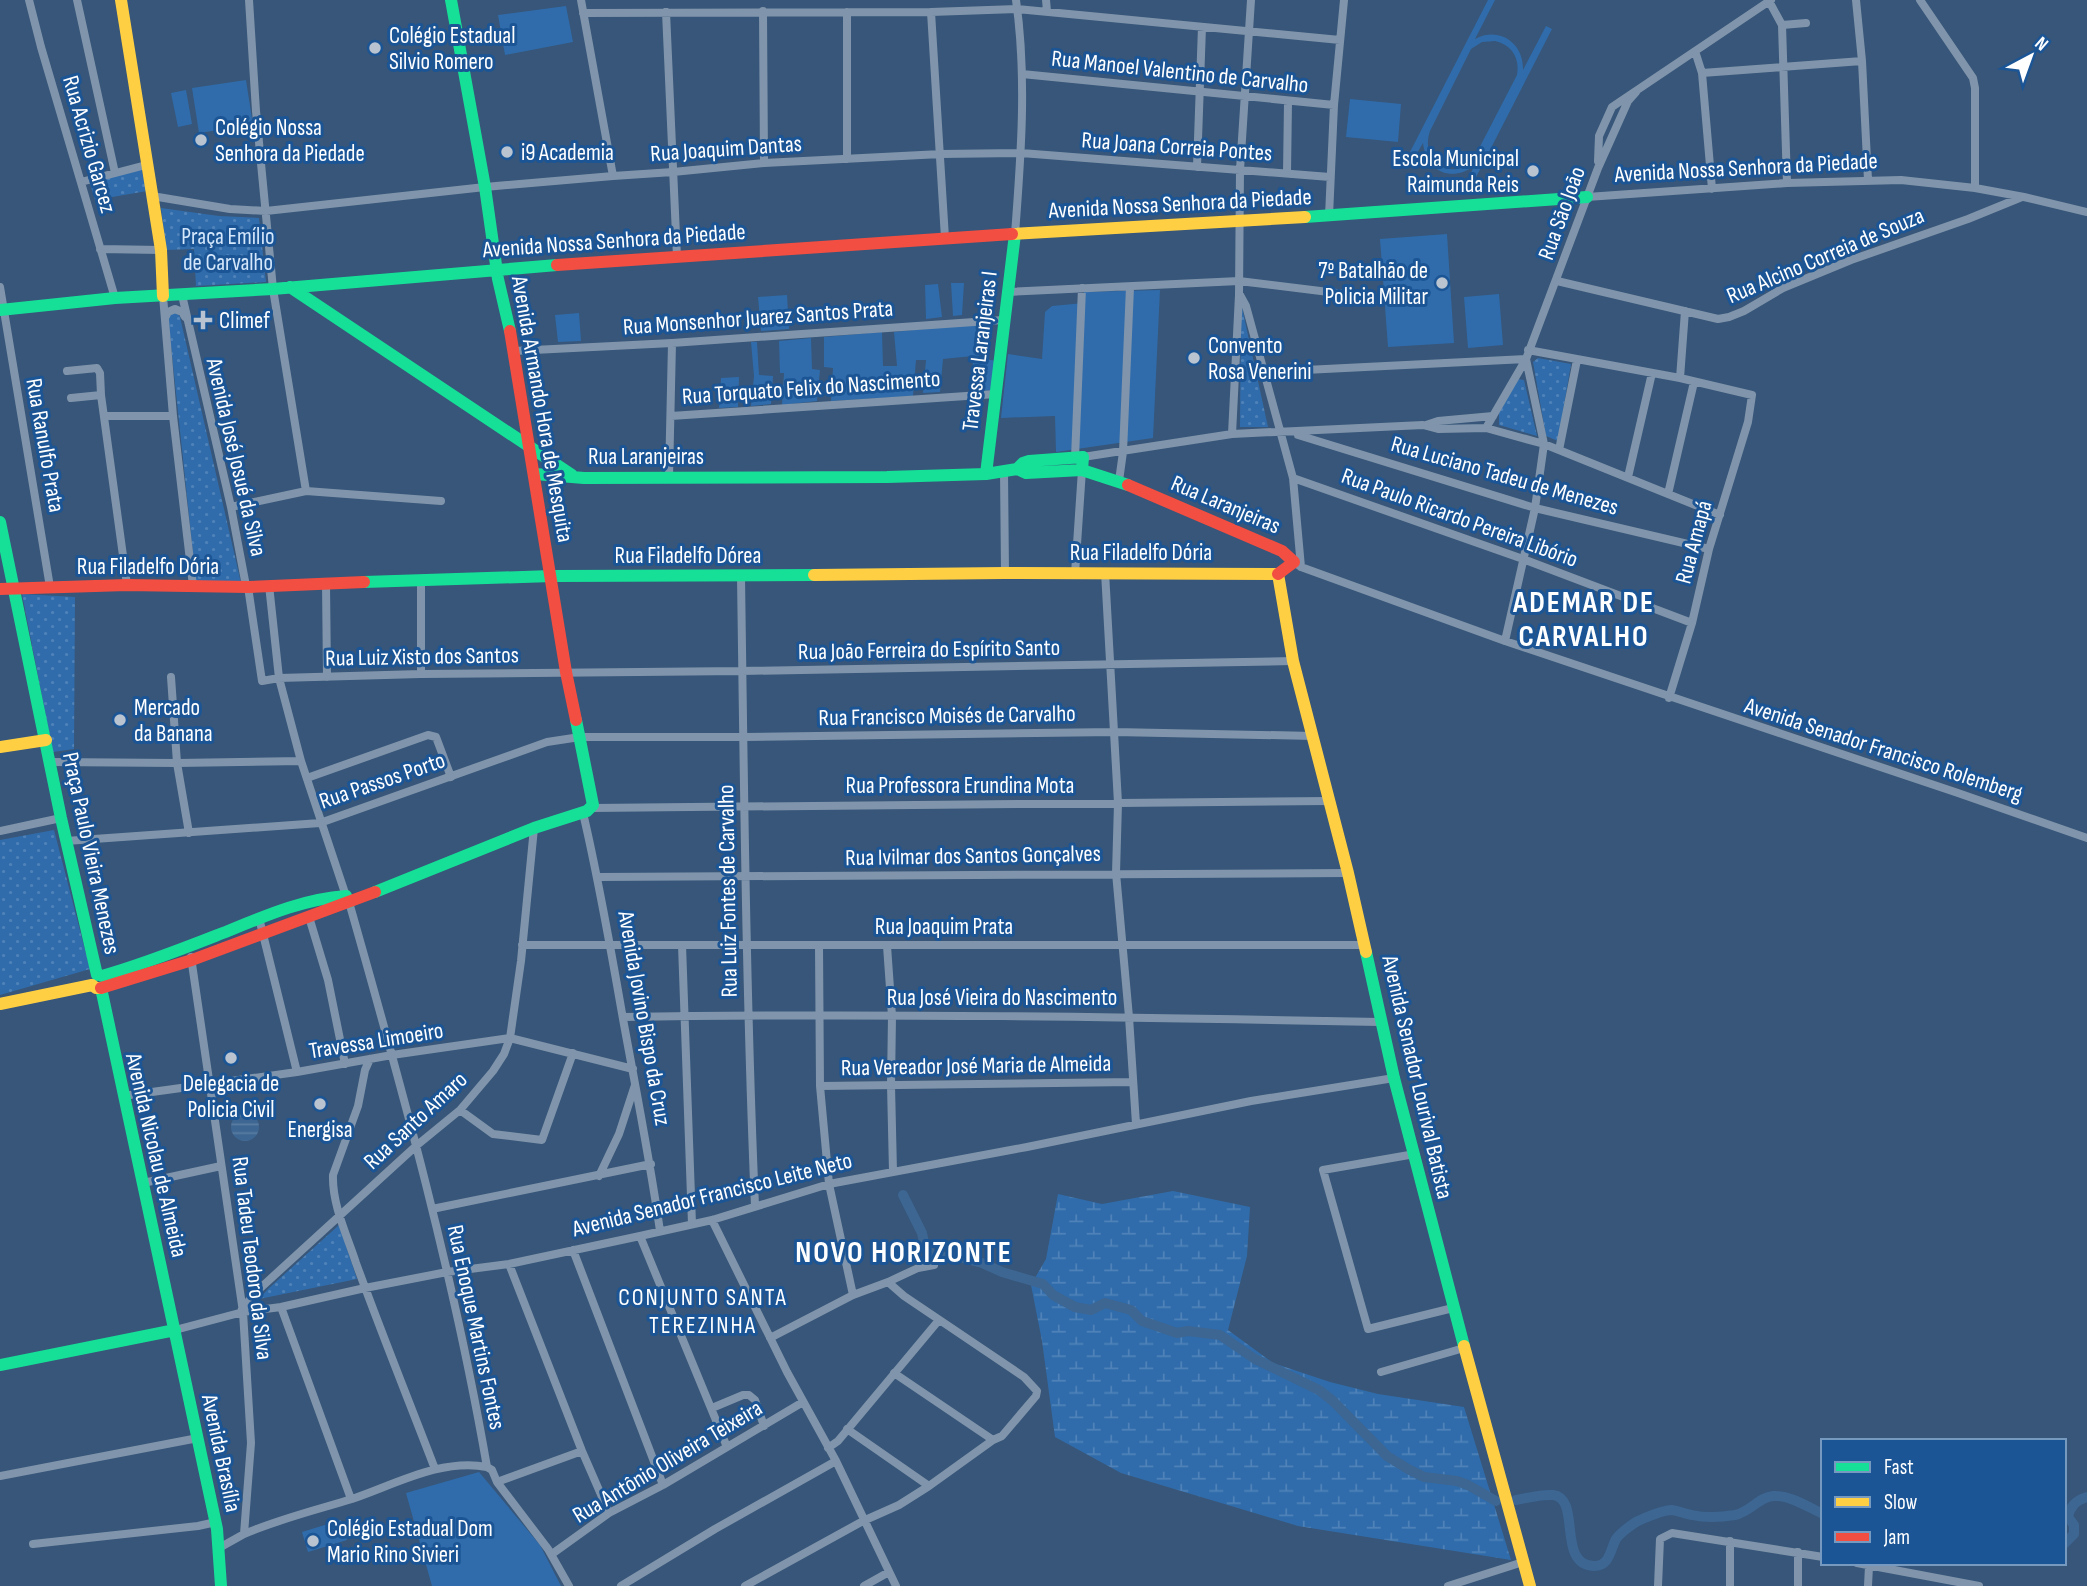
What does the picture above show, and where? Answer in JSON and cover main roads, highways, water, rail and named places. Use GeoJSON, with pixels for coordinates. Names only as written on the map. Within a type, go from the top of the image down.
{"type":"FeatureCollection","features":[{"type":"Feature","properties":{"kind":"main road"},"geometry":{"type":"LineString","coordinates":[[121,0],[161,250],[163,296]]}},
{"type":"Feature","properties":{"kind":"main road","name":"Avenida Armando Hora de Mesquita"},"geometry":{"type":"LineString","coordinates":[[451,0],[485,187],[496,269],[514,351],[552,576]]}},
{"type":"Feature","properties":{"kind":"main road","name":"Avenida Nossa Senhora da Piedade"},"geometry":{"type":"LineString","coordinates":[[2,310],[115,298],[273,289],[496,269],[1587,197]]}},
{"type":"Feature","properties":{"kind":"main road","name":"Travessa Laranjeiras I"},"geometry":{"type":"LineString","coordinates":[[986,474],[1015,233]]}},
{"type":"Feature","properties":{"kind":"main road","name":"Rua Laranjeiras"},"geometry":{"type":"LineString","coordinates":[[290,287],[574,477],[887,477],[986,474],[1010,470],[1026,474],[1080,462],[1282,551],[1298,564],[1278,574]]}},
{"type":"Feature","properties":{"kind":"main road"},"geometry":{"type":"LineString","coordinates":[[535,474],[574,477]]}},
{"type":"Feature","properties":{"kind":"main road","name":"Praça Paulo Vieira Menezes"},"geometry":{"type":"LineString","coordinates":[[0,522],[61,818],[99,982]]}},
{"type":"Feature","properties":{"kind":"main road","name":"Rua Filadelfo Dórea"},"geometry":{"type":"LineString","coordinates":[[247,587],[552,576],[1005,573]]}},
{"type":"Feature","properties":{"kind":"main road","name":"Rua Filadelfo Dória"},"geometry":{"type":"LineString","coordinates":[[1005,573],[1278,574]]}},
{"type":"Feature","properties":{"kind":"main road","name":"Avenida Senador Lourival Batista"},"geometry":{"type":"LineString","coordinates":[[1278,574],[1293,661],[1348,873],[1380,1022],[1453,1308],[1530,1586]]}},
{"type":"Feature","properties":{"kind":"main road","name":"Avenida Jovino Bispo da Cruz"},"geometry":{"type":"LineString","coordinates":[[329,902],[347,899],[587,810],[593,802],[566,672],[552,576]]}},
{"type":"Feature","properties":{"kind":"main road","name":"Rua Filadelfo Dória"},"geometry":{"type":"LineString","coordinates":[[0,589],[127,585],[247,587]]}},
{"type":"Feature","properties":{"kind":"main road"},"geometry":{"type":"LineString","coordinates":[[0,747],[46,740]]}},
{"type":"Feature","properties":{"kind":"main road"},"geometry":{"type":"LineString","coordinates":[[99,982],[303,902],[329,902]]}},
{"type":"Feature","properties":{"kind":"main road"},"geometry":{"type":"LineString","coordinates":[[0,1004],[192,960],[309,917],[329,902]]}},
{"type":"Feature","properties":{"kind":"main road","name":"Avenida Nicolau de Almeida"},"geometry":{"type":"LineString","coordinates":[[99,982],[174,1330]]}},
{"type":"Feature","properties":{"kind":"main road","name":"Avenida Senador Francisco Leite Neto"},"geometry":{"type":"LineString","coordinates":[[0,1365],[174,1330]]}},
{"type":"Feature","properties":{"kind":"main road","name":"Avenida Brasília"},"geometry":{"type":"LineString","coordinates":[[174,1330],[216,1522],[221,1586]]}},
{"type":"Feature","properties":{"kind":"waterway"},"geometry":{"type":"LineString","coordinates":[[903,1195],[922,1233],[925,1247],[932,1254],[982,1263],[1043,1284],[1053,1295],[1075,1307],[1091,1310],[1105,1303],[1131,1310],[1142,1321],[1177,1333],[1188,1331],[1220,1335],[1255,1359],[1319,1390],[1387,1456],[1408,1469],[1424,1477],[1457,1481],[1496,1501]]}},
{"type":"Feature","properties":{"kind":"waterway"},"geometry":{"type":"LineString","coordinates":[[1516,1500],[1548,1495],[1562,1499],[1576,1555],[1583,1563],[1594,1566],[1609,1557],[1616,1539],[1625,1530],[1636,1522],[1664,1511],[1672,1510],[1703,1517],[1730,1516],[1745,1511],[1763,1499],[1779,1496],[1792,1499],[1821,1513]]}},
{"type":"Feature","properties":{"kind":"waterway"},"geometry":{"type":"LineString","coordinates":[[2066,1542],[2074,1534],[2074,1525],[2068,1517],[2070,1510],[2077,1502],[2087,1497]]}},
{"type":"Feature","properties":{"kind":"place","name":"Colégio Estadual Silvio Romero"},"geometry":{"type":"Point","coordinates":[375,48]}},
{"type":"Feature","properties":{"kind":"place","name":"Colégio Nossa Senhora da Piedade"},"geometry":{"type":"Point","coordinates":[201,140]}},
{"type":"Feature","properties":{"kind":"place","name":"i9 Academia"},"geometry":{"type":"Point","coordinates":[507,152]}},
{"type":"Feature","properties":{"kind":"place","name":"Escola Municipal Raimunda Reis"},"geometry":{"type":"Point","coordinates":[1533,171]}},
{"type":"Feature","properties":{"kind":"place","name":"7º Batalhão de Policia Militar"},"geometry":{"type":"Point","coordinates":[1442,283]}},
{"type":"Feature","properties":{"kind":"place","name":"Climef"},"geometry":{"type":"Point","coordinates":[203,320]}},
{"type":"Feature","properties":{"kind":"place","name":"Convento Rosa Venerini"},"geometry":{"type":"Point","coordinates":[1194,358]}},
{"type":"Feature","properties":{"kind":"place","name":"Mercado da Banana"},"geometry":{"type":"Point","coordinates":[120,720]}},
{"type":"Feature","properties":{"kind":"place","name":"Delegacia de Policia Civil"},"geometry":{"type":"Point","coordinates":[231,1058]}},
{"type":"Feature","properties":{"kind":"place","name":"Energisa"},"geometry":{"type":"Point","coordinates":[320,1104]}},
{"type":"Feature","properties":{"kind":"place","name":"Colégio Estadual Dom Mario Rino Sivieri"},"geometry":{"type":"Point","coordinates":[313,1541]}},
{"type":"Feature","properties":{"kind":"district","name":"ADEMAR DE CARVALHO"},"geometry":{"type":"Point","coordinates":[1584,619]}},
{"type":"Feature","properties":{"kind":"district","name":"NOVO HORIZONTE"},"geometry":{"type":"Point","coordinates":[904,1252]}},
{"type":"Feature","properties":{"kind":"district","name":"CONJUNTO SANTA TEREZINHA"},"geometry":{"type":"Point","coordinates":[703,1311]}},
{"type":"Feature","properties":{"kind":"park label","name":"Praça Emílio de Carvalho"},"geometry":{"type":"Point","coordinates":[228,249]}}]}
